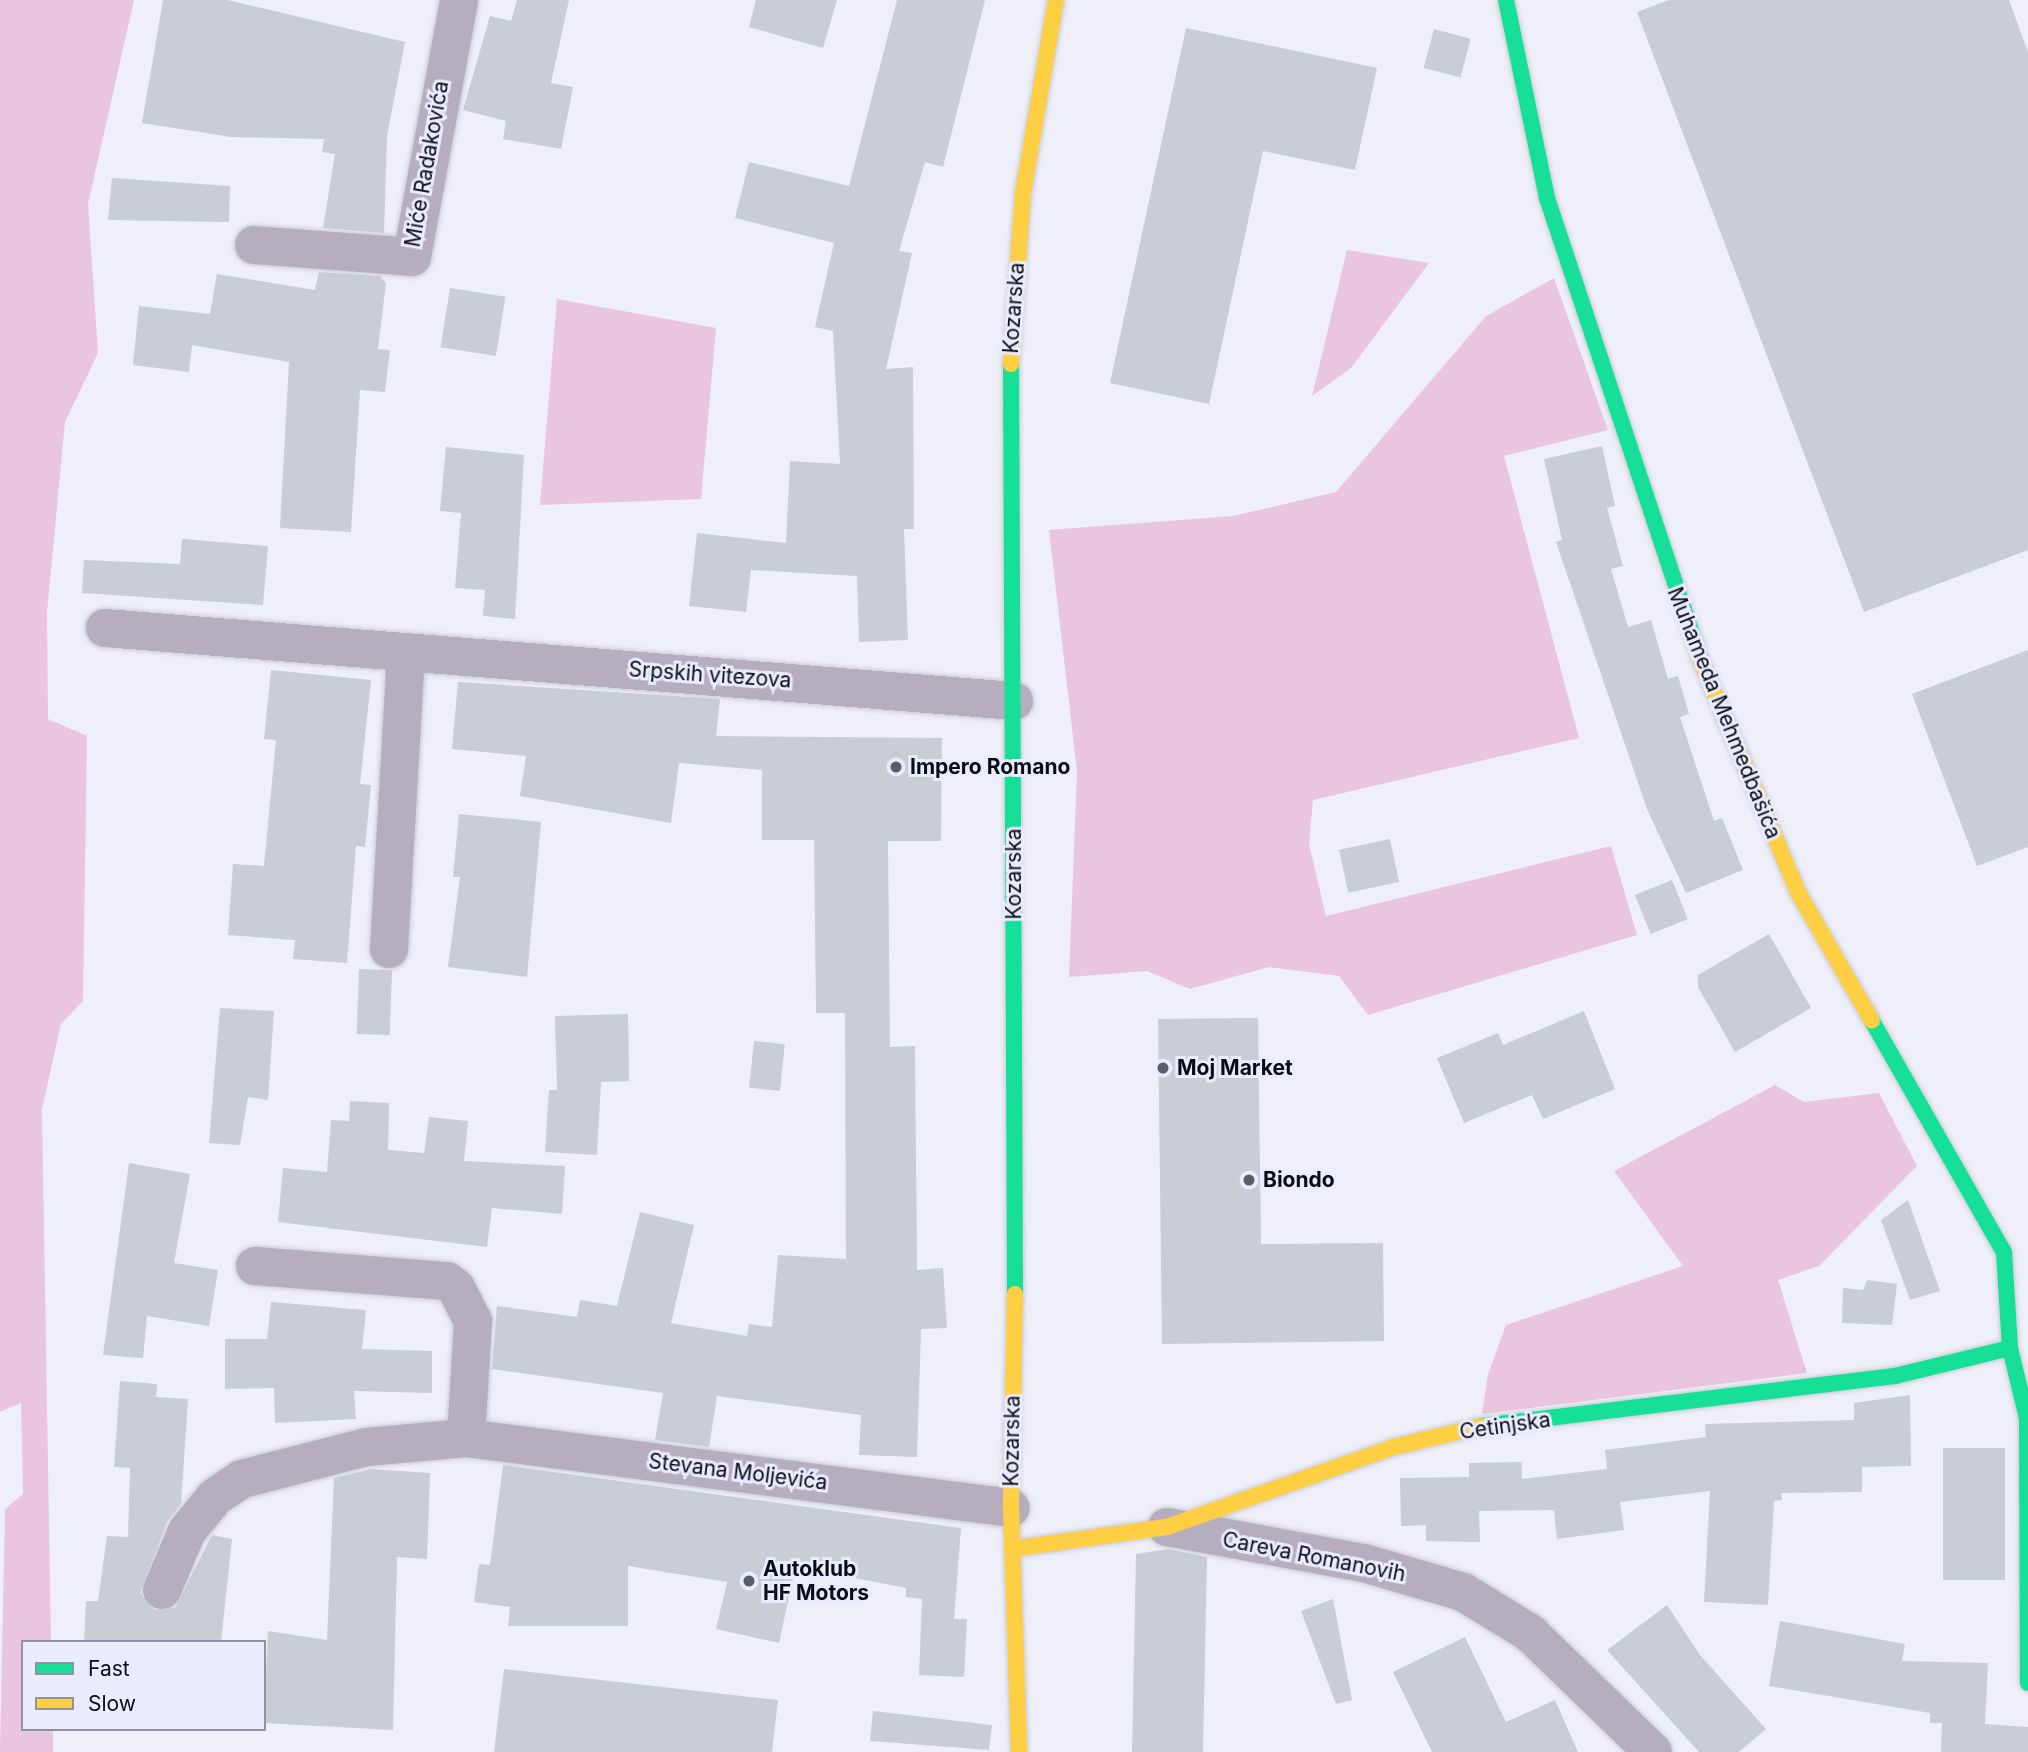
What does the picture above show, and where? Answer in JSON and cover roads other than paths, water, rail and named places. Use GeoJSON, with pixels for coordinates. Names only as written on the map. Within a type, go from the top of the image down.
{"type":"FeatureCollection","features":[{"type":"Feature","properties":{"kind":"street","name":"Miće Radakovića"},"geometry":{"type":"LineString","coordinates":[[254,245],[412,257],[459,0]]}},
{"type":"Feature","properties":{"kind":"street","name":"Kozarska"},"geometry":{"type":"LineString","coordinates":[[1019,1752],[1011,1508],[1014,701],[1008,401],[1023,193],[1056,0]]}},
{"type":"Feature","properties":{"kind":"street","name":"Muhameda Mehmedbašića"},"geometry":{"type":"LineString","coordinates":[[1506,0],[1507,29],[1547,198],[1682,616],[1799,894],[1993,1225],[2010,1280],[2010,1348],[2027,1419],[2028,1683]]}},
{"type":"Feature","properties":{"kind":"street","name":"Srpskih vitezova"},"geometry":{"type":"LineString","coordinates":[[105,628],[1014,701]]}},
{"type":"Feature","properties":{"kind":"street"},"geometry":{"type":"LineString","coordinates":[[388,948],[406,653]]}},
{"type":"Feature","properties":{"kind":"street"},"geometry":{"type":"LineString","coordinates":[[255,1266],[447,1281],[456,1288],[473,1321],[466,1438]]}},
{"type":"Feature","properties":{"kind":"street","name":"Cetinjska"},"geometry":{"type":"LineString","coordinates":[[1012,1549],[1167,1527],[1394,1447],[1485,1425],[1895,1376],[2010,1348]]}},
{"type":"Feature","properties":{"kind":"street","name":"Stevana Moljevića"},"geometry":{"type":"LineString","coordinates":[[162,1590],[187,1531],[215,1497],[242,1479],[367,1447],[466,1438],[1011,1508]]}},
{"type":"Feature","properties":{"kind":"street","name":"Careva Romanovih"},"geometry":{"type":"LineString","coordinates":[[1167,1527],[1364,1563],[1463,1592],[1530,1633],[1653,1752]]}},
{"type":"Feature","properties":{"kind":"place","name":"Impero Romano"},"geometry":{"type":"Point","coordinates":[896,767]}},
{"type":"Feature","properties":{"kind":"place","name":"Moj Market"},"geometry":{"type":"Point","coordinates":[1163,1068]}},
{"type":"Feature","properties":{"kind":"place","name":"Biondo"},"geometry":{"type":"Point","coordinates":[1249,1180]}},
{"type":"Feature","properties":{"kind":"place","name":"Autoklub HF Motors"},"geometry":{"type":"Point","coordinates":[749,1581]}}]}
